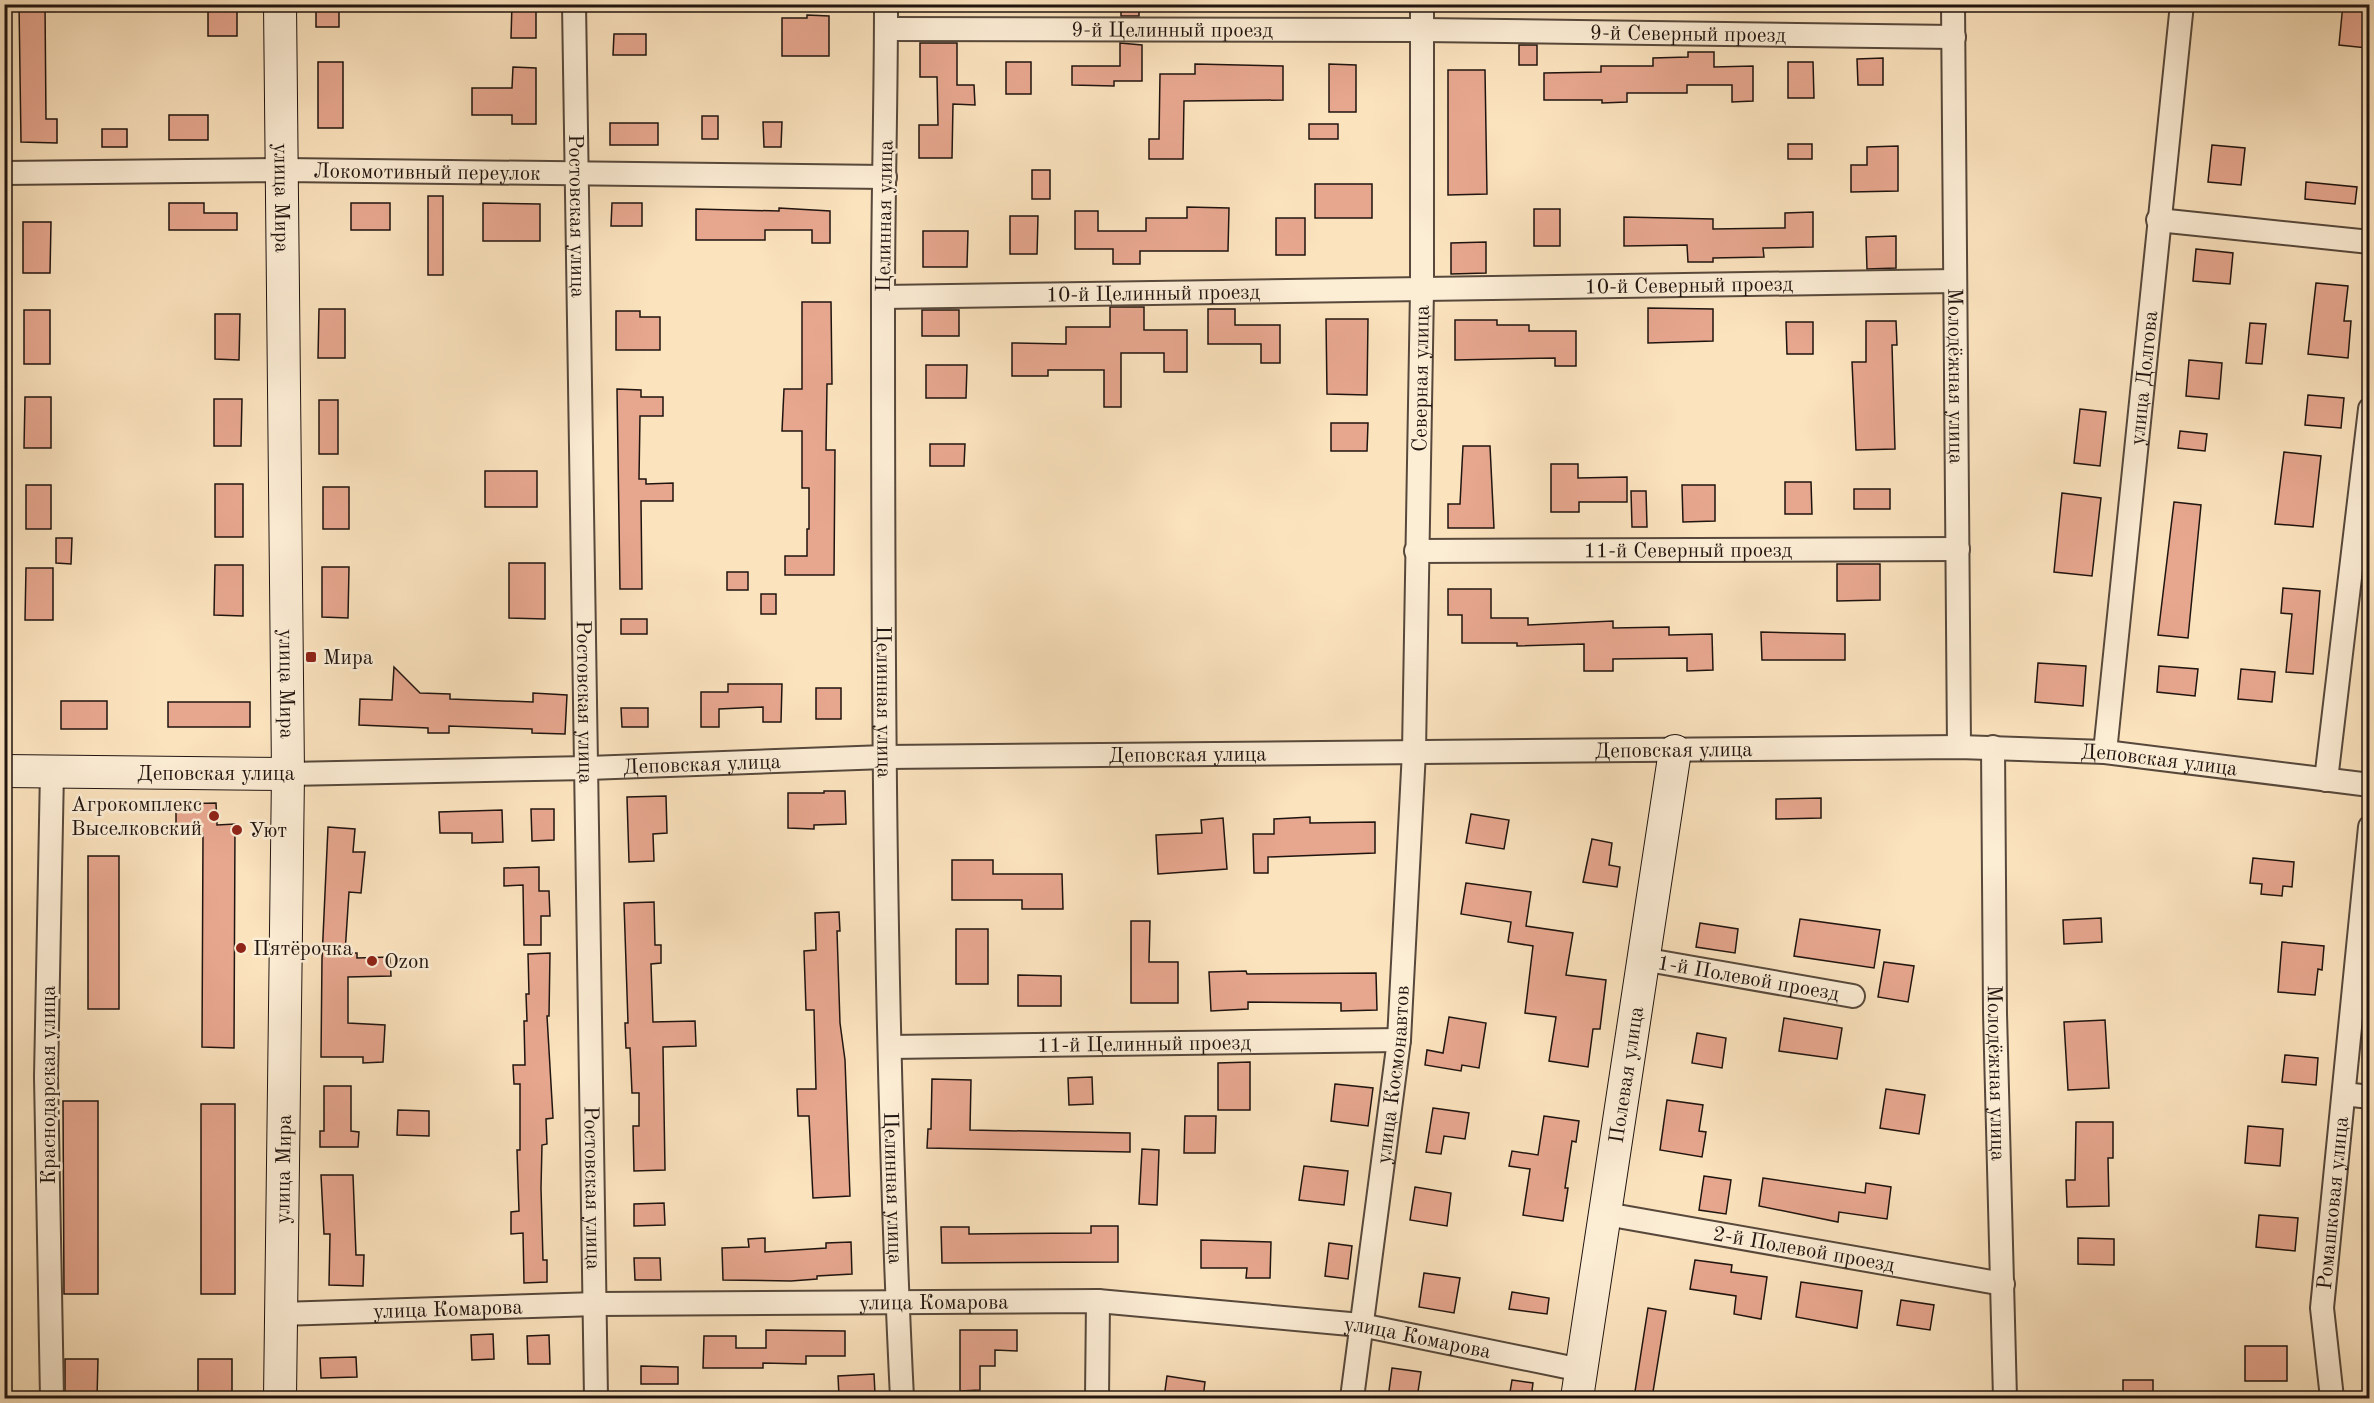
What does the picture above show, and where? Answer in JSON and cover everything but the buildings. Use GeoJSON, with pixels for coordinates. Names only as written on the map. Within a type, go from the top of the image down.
{"type":"FeatureCollection","features":[{"type":"Feature","properties":{"kind":"street","name":"улица Мира"},"geometry":{"type":"LineString","coordinates":[[280,4],[284,170],[288,774],[280,1398]]}},
{"type":"Feature","properties":{"kind":"street","name":"Ростовская улица"},"geometry":{"type":"LineString","coordinates":[[574,4],[575,174],[597,1304],[596,1398]]}},
{"type":"Feature","properties":{"kind":"street","name":"Целинная улица"},"geometry":{"type":"LineString","coordinates":[[886,4],[883,297],[885,757],[890,1047],[902,1398]]}},
{"type":"Feature","properties":{"kind":"street","name":"Северная улица"},"geometry":{"type":"LineString","coordinates":[[1414,751],[1422,290],[1422,4]]}},
{"type":"Feature","properties":{"kind":"street","name":"Молодёжная улица"},"geometry":{"type":"LineString","coordinates":[[1953,4],[1959,747]]}},
{"type":"Feature","properties":{"kind":"street","name":"улица Долгова"},"geometry":{"type":"LineString","coordinates":[[2105,752],[2182,4]]}},
{"type":"Feature","properties":{"kind":"street","name":"9-й Целинный проезд"},"geometry":{"type":"LineString","coordinates":[[886,29],[1423,30]]}},
{"type":"Feature","properties":{"kind":"street","name":"9-й Северный проезд"},"geometry":{"type":"LineString","coordinates":[[1423,30],[1954,37]]}},
{"type":"Feature","properties":{"kind":"street","name":"Локомотивный переулок"},"geometry":{"type":"LineString","coordinates":[[4,172],[284,170],[885,177]]}},
{"type":"Feature","properties":{"kind":"street"},"geometry":{"type":"LineString","coordinates":[[2158,220],[2370,242]]}},
{"type":"Feature","properties":{"kind":"street","name":"10-й Северный проезд"},"geometry":{"type":"LineString","coordinates":[[1422,290],[1955,281]]}},
{"type":"Feature","properties":{"kind":"street","name":"10-й Целинный проезд"},"geometry":{"type":"LineString","coordinates":[[883,297],[1422,290]]}},
{"type":"Feature","properties":{"kind":"street"},"geometry":{"type":"LineString","coordinates":[[2326,780],[2370,409]]}},
{"type":"Feature","properties":{"kind":"street","name":"11-й Северный проезд"},"geometry":{"type":"LineString","coordinates":[[1416,551],[1958,549]]}},
{"type":"Feature","properties":{"kind":"street","name":"Молодёжная улица"},"geometry":{"type":"LineString","coordinates":[[1993,747],[1995,1013],[2005,1398]]}},
{"type":"Feature","properties":{"kind":"street","name":"Деповская улица"},"geometry":{"type":"LineString","coordinates":[[4,771],[288,774],[588,768],[885,757],[1993,747],[2105,752],[2370,785]]}},
{"type":"Feature","properties":{"kind":"street","name":"улица Космонавтов"},"geometry":{"type":"LineString","coordinates":[[1352,1398],[1399,1040],[1414,751]]}},
{"type":"Feature","properties":{"kind":"street","name":"Полевая улица"},"geometry":{"type":"LineString","coordinates":[[1579,1384],[1675,751]]}},
{"type":"Feature","properties":{"kind":"street","name":"Краснодарская улица"},"geometry":{"type":"LineString","coordinates":[[52,771],[46,1077],[52,1398]]}},
{"type":"Feature","properties":{"kind":"street","name":"Ромашковая улица"},"geometry":{"type":"LineString","coordinates":[[2332,1398],[2322,1308],[2370,827]]}},
{"type":"Feature","properties":{"kind":"street","name":"1-й Полевой проезд"},"geometry":{"type":"LineString","coordinates":[[1642,959],[1853,996]]}},
{"type":"Feature","properties":{"kind":"street","name":"11-й Целинный проезд"},"geometry":{"type":"LineString","coordinates":[[890,1047],[1399,1040]]}},
{"type":"Feature","properties":{"kind":"street"},"geometry":{"type":"LineString","coordinates":[[2344,1094],[2370,1096]]}},
{"type":"Feature","properties":{"kind":"street","name":"2-й Полевой проезд"},"geometry":{"type":"LineString","coordinates":[[1606,1214],[2003,1284]]}},
{"type":"Feature","properties":{"kind":"street","name":"улица Комарова"},"geometry":{"type":"LineString","coordinates":[[280,1314],[597,1304],[897,1300],[1098,1301],[1361,1325],[1579,1384]]}},
{"type":"Feature","properties":{"kind":"street"},"geometry":{"type":"LineString","coordinates":[[1097,1398],[1098,1301]]}},
{"type":"Feature","properties":{"kind":"green space"},"geometry":{"type":"Polygon","coordinates":[[[5,1313],[9,1332],[9,1398],[4,1398],[5,1313]]]}},
{"type":"Feature","properties":{"kind":"place","name":"Мира"},"geometry":{"type":"Point","coordinates":[311,657]}},
{"type":"Feature","properties":{"kind":"place","name":"Агрокомплекс Выселковский"},"geometry":{"type":"Point","coordinates":[214,816]}},
{"type":"Feature","properties":{"kind":"place","name":"Уют"},"geometry":{"type":"Point","coordinates":[237,830]}},
{"type":"Feature","properties":{"kind":"place","name":"Пятёрочка"},"geometry":{"type":"Point","coordinates":[241,948]}},
{"type":"Feature","properties":{"kind":"place","name":"Ozon"},"geometry":{"type":"Point","coordinates":[372,961]}}]}
